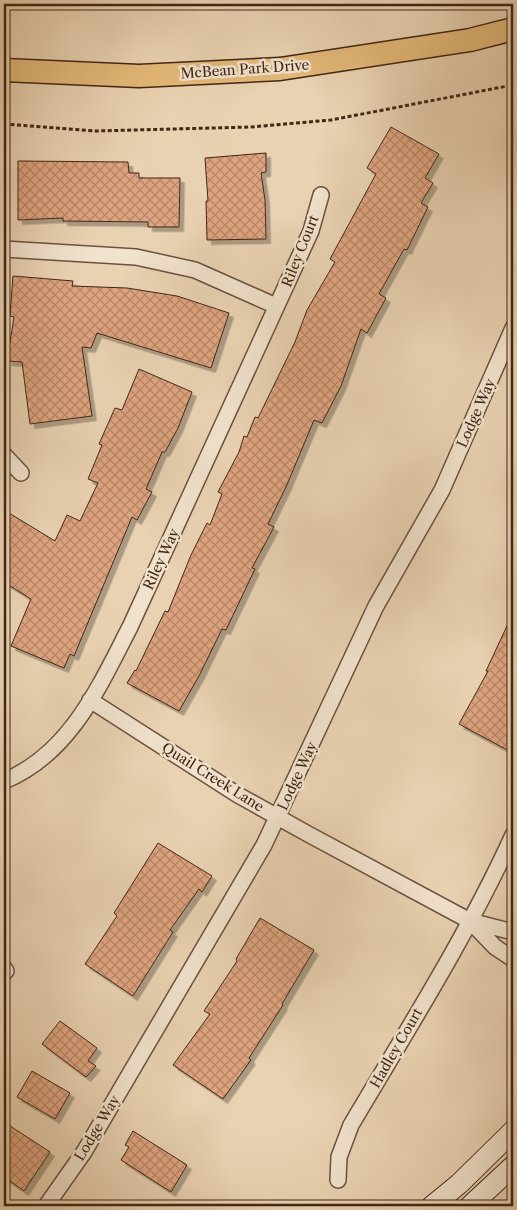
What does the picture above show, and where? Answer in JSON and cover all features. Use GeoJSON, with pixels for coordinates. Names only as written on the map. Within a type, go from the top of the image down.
{"type":"FeatureCollection","features":[{"type":"Feature","properties":{"kind":"main road","name":"McBean Park Drive"},"geometry":{"type":"LineString","coordinates":[[4,70],[140,76],[280,69],[470,40],[513,29]]}},
{"type":"Feature","properties":{"kind":"main road"},"geometry":{"type":"LineString","coordinates":[[432,1206],[459,1184],[513,1131]]}},
{"type":"Feature","properties":{"kind":"main road"},"geometry":{"type":"LineString","coordinates":[[470,1206],[513,1166]]}},
{"type":"Feature","properties":{"kind":"street","name":"Riley Court"},"geometry":{"type":"LineString","coordinates":[[276,306],[311,231],[321,195]]}},
{"type":"Feature","properties":{"kind":"street"},"geometry":{"type":"LineString","coordinates":[[4,249],[136,257],[195,270],[276,306]]}},
{"type":"Feature","properties":{"kind":"street","name":"Riley Way"},"geometry":{"type":"LineString","coordinates":[[4,781],[20,775],[58,744],[71,730],[90,700],[130,627],[276,306]]}},
{"type":"Feature","properties":{"kind":"street","name":"Lodge Way"},"geometry":{"type":"LineString","coordinates":[[46,1206],[84,1152],[264,846],[376,606],[442,490],[513,328]]}},
{"type":"Feature","properties":{"kind":"street"},"geometry":{"type":"LineString","coordinates":[[4,455],[21,473]]}},
{"type":"Feature","properties":{"kind":"street","name":"Quail Creek Lane"},"geometry":{"type":"LineString","coordinates":[[90,700],[238,794],[470,921]]}},
{"type":"Feature","properties":{"kind":"street","name":"Hadley Court"},"geometry":{"type":"LineString","coordinates":[[338,1180],[339,1157],[351,1125],[470,921],[513,835]]}},
{"type":"Feature","properties":{"kind":"street"},"geometry":{"type":"LineString","coordinates":[[470,921],[513,932]]}},
{"type":"Feature","properties":{"kind":"street"},"geometry":{"type":"LineString","coordinates":[[470,921],[495,947],[513,959]]}},
{"type":"Feature","properties":{"kind":"path"},"geometry":{"type":"LineString","coordinates":[[4,124],[94,131],[251,127],[331,120],[513,85]]}},
{"type":"Feature","properties":{"kind":"path"},"geometry":{"type":"LineString","coordinates":[[502,1206],[513,1197]]}},
{"type":"Feature","properties":{"kind":"building"},"geometry":{"type":"Polygon","coordinates":[[[391,127],[439,154],[425,178],[433,183],[421,203],[428,207],[407,250],[404,249],[379,294],[386,298],[367,333],[361,329],[341,386],[322,423],[314,420],[268,524],[274,527],[252,568],[255,569],[226,630],[222,629],[179,711],[127,683],[136,671],[165,611],[168,612],[191,555],[207,523],[210,525],[222,494],[218,492],[239,452],[244,436],[247,437],[255,417],[258,418],[295,342],[307,310],[335,262],[330,259],[376,174],[367,168],[391,127]]]}},
{"type":"Feature","properties":{"kind":"building"},"geometry":{"type":"Polygon","coordinates":[[[266,153],[266,172],[261,173],[265,200],[266,239],[207,240],[206,201],[208,201],[205,158],[266,153]]]}},
{"type":"Feature","properties":{"kind":"building"},"geometry":{"type":"Polygon","coordinates":[[[18,161],[128,162],[129,173],[139,173],[139,178],[180,178],[179,227],[148,227],[148,222],[63,221],[63,218],[18,220],[18,161]]]}},
{"type":"Feature","properties":{"kind":"building"},"geometry":{"type":"Polygon","coordinates":[[[13,276],[73,281],[72,286],[127,288],[177,296],[229,313],[211,368],[97,333],[91,348],[82,347],[92,416],[30,424],[22,362],[7,361],[14,317],[10,316],[13,276]]]}},
{"type":"Feature","properties":{"kind":"building"},"geometry":{"type":"Polygon","coordinates":[[[139,369],[192,392],[178,428],[165,452],[162,452],[146,489],[152,492],[137,520],[132,517],[74,656],[70,654],[64,668],[11,646],[31,599],[4,582],[4,510],[55,541],[67,515],[80,521],[98,483],[88,479],[102,445],[99,444],[115,408],[122,410],[139,369]]]}},
{"type":"Feature","properties":{"kind":"building"},"geometry":{"type":"Polygon","coordinates":[[[513,613],[513,753],[459,724],[488,671],[486,671],[513,613]]]}},
{"type":"Feature","properties":{"kind":"building"},"geometry":{"type":"Polygon","coordinates":[[[158,843],[212,876],[202,892],[199,889],[170,930],[173,932],[133,996],[85,964],[117,916],[114,913],[158,843]]]}},
{"type":"Feature","properties":{"kind":"building"},"geometry":{"type":"Polygon","coordinates":[[[260,918],[314,950],[283,1005],[249,1058],[251,1060],[223,1099],[173,1065],[210,1014],[204,1011],[237,961],[236,959],[260,918]]]}},
{"type":"Feature","properties":{"kind":"building"},"geometry":{"type":"Polygon","coordinates":[[[60,1021],[97,1048],[88,1061],[96,1066],[86,1077],[42,1044],[60,1021]]]}},
{"type":"Feature","properties":{"kind":"building"},"geometry":{"type":"Polygon","coordinates":[[[32,1071],[70,1093],[55,1119],[17,1097],[32,1071]]]}},
{"type":"Feature","properties":{"kind":"building"},"geometry":{"type":"Polygon","coordinates":[[[4,1122],[50,1152],[24,1191],[4,1177],[4,1122]]]}},
{"type":"Feature","properties":{"kind":"building"},"geometry":{"type":"Polygon","coordinates":[[[133,1131],[187,1165],[171,1192],[121,1160],[129,1147],[125,1145],[133,1131]]]}}]}
